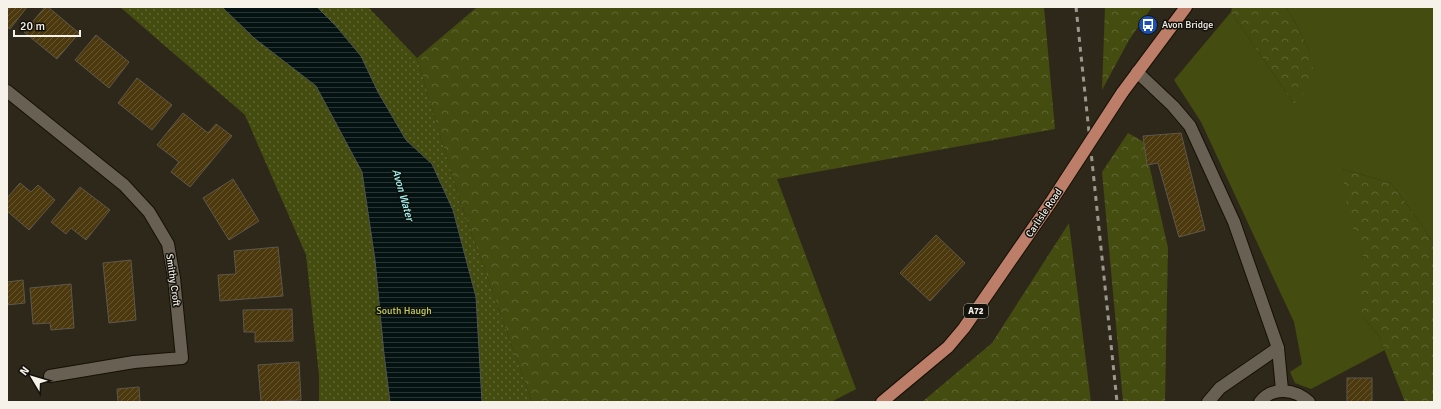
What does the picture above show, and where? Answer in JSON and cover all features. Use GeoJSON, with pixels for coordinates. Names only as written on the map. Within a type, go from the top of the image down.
{"type":"FeatureCollection","features":[{"type":"Feature","properties":{"kind":"main road","name":"Carlisle Road"},"geometry":{"type":"LineString","coordinates":[[882,402],[948,347],[964,328],[1051,202],[1137,72],[1186,7]]}},
{"type":"Feature","properties":{"kind":"street"},"geometry":{"type":"LineString","coordinates":[[1137,72],[1173,106],[1190,126],[1234,222],[1278,348],[1282,390]]}},
{"type":"Feature","properties":{"kind":"street","name":"Smithy Croft"},"geometry":{"type":"LineString","coordinates":[[7,91],[124,185],[149,212],[168,244],[174,278],[182,358],[134,362],[50,376]]}},
{"type":"Feature","properties":{"kind":"street"},"geometry":{"type":"LineString","coordinates":[[1208,402],[1220,388],[1278,348]]}},
{"type":"Feature","properties":{"kind":"street"},"geometry":{"type":"LineString","coordinates":[[1260,402],[1271,394],[1282,390],[1293,392],[1303,397],[1308,402]]}},
{"type":"Feature","properties":{"kind":"green space","name":"South Haugh"},"geometry":{"type":"Polygon","coordinates":[[[120,7],[368,7],[417,58],[460,201],[532,402],[319,402],[319,375],[306,255],[245,115],[120,7]]]}},
{"type":"Feature","properties":{"kind":"green space"},"geometry":{"type":"Polygon","coordinates":[[[477,7],[1044,7],[1055,129],[777,179],[856,389],[831,402],[532,402],[460,201],[417,58],[477,7]]]}},
{"type":"Feature","properties":{"kind":"green space"},"geometry":{"type":"Polygon","coordinates":[[[1105,7],[1152,7],[1129,40],[1102,90],[1105,7]]]}},
{"type":"Feature","properties":{"kind":"green space"},"geometry":{"type":"Polygon","coordinates":[[[1232,7],[1286,7],[1299,29],[1310,53],[1315,80],[1294,104],[1231,12],[1232,7]]]}},
{"type":"Feature","properties":{"kind":"green space"},"geometry":{"type":"Polygon","coordinates":[[[1286,7],[1434,7],[1434,244],[1391,183],[1342,169],[1358,240],[1364,258],[1363,317],[1379,336],[1385,350],[1311,389],[1295,383],[1290,372],[1302,364],[1294,322],[1201,122],[1174,80],[1231,12],[1294,104],[1310,53],[1299,29],[1286,7]]]}},
{"type":"Feature","properties":{"kind":"green space"},"geometry":{"type":"Polygon","coordinates":[[[1128,133],[1144,142],[1168,248],[1165,402],[1123,402],[1102,172],[1128,133]]]}},
{"type":"Feature","properties":{"kind":"green space"},"geometry":{"type":"Polygon","coordinates":[[[1342,169],[1391,183],[1434,244],[1434,402],[1405,402],[1379,336],[1363,317],[1358,286],[1364,258],[1348,214],[1342,169]]]}},
{"type":"Feature","properties":{"kind":"green space"},"geometry":{"type":"Polygon","coordinates":[[[1069,223],[1091,402],[1020,402],[1017,400],[1011,402],[922,402],[992,343],[1069,223]]]}},
{"type":"Feature","properties":{"kind":"water","name":"Avon Water"},"geometry":{"type":"Polygon","coordinates":[[[222,7],[317,7],[336,26],[361,56],[378,92],[406,140],[432,164],[453,210],[476,297],[482,402],[390,402],[375,260],[362,172],[316,86],[254,38],[222,7]]]}},
{"type":"Feature","properties":{"kind":"building"},"geometry":{"type":"Polygon","coordinates":[[[7,7],[27,7],[10,29],[7,27],[7,7]]]}},
{"type":"Feature","properties":{"kind":"building"},"geometry":{"type":"Polygon","coordinates":[[[45,7],[48,7],[79,33],[57,59],[24,32],[45,7]]]}},
{"type":"Feature","properties":{"kind":"building"},"geometry":{"type":"Polygon","coordinates":[[[96,35],[129,62],[109,88],[75,60],[96,35]]]}},
{"type":"Feature","properties":{"kind":"building"},"geometry":{"type":"Polygon","coordinates":[[[137,78],[172,105],[152,130],[118,103],[137,78]]]}},
{"type":"Feature","properties":{"kind":"building"},"geometry":{"type":"Polygon","coordinates":[[[183,113],[208,133],[216,124],[232,136],[190,187],[171,172],[179,162],[157,145],[183,113]]]}},
{"type":"Feature","properties":{"kind":"building"},"geometry":{"type":"Polygon","coordinates":[[[1181,133],[1205,230],[1179,237],[1158,163],[1147,165],[1143,136],[1181,133]]]}},
{"type":"Feature","properties":{"kind":"building"},"geometry":{"type":"Polygon","coordinates":[[[233,179],[259,221],[229,240],[203,198],[233,179]]]}},
{"type":"Feature","properties":{"kind":"building"},"geometry":{"type":"Polygon","coordinates":[[[20,183],[31,192],[38,185],[55,200],[29,230],[7,211],[7,198],[20,183]]]}},
{"type":"Feature","properties":{"kind":"building"},"geometry":{"type":"Polygon","coordinates":[[[80,187],[110,210],[86,240],[71,228],[66,234],[51,222],[80,187]]]}},
{"type":"Feature","properties":{"kind":"building"},"geometry":{"type":"Polygon","coordinates":[[[936,235],[965,263],[930,301],[900,273],[936,235]]]}},
{"type":"Feature","properties":{"kind":"building"},"geometry":{"type":"Polygon","coordinates":[[[278,247],[283,296],[220,301],[218,275],[236,274],[234,251],[278,247]]]}},
{"type":"Feature","properties":{"kind":"building"},"geometry":{"type":"Polygon","coordinates":[[[131,260],[136,320],[109,323],[103,263],[131,260]]]}},
{"type":"Feature","properties":{"kind":"building"},"geometry":{"type":"Polygon","coordinates":[[[23,280],[25,303],[7,305],[7,282],[23,280]]]}},
{"type":"Feature","properties":{"kind":"building"},"geometry":{"type":"Polygon","coordinates":[[[71,284],[74,328],[51,330],[50,323],[33,324],[30,288],[71,284]]]}},
{"type":"Feature","properties":{"kind":"building"},"geometry":{"type":"Polygon","coordinates":[[[292,309],[293,341],[255,342],[255,332],[244,332],[243,310],[292,309]]]}},
{"type":"Feature","properties":{"kind":"building"},"geometry":{"type":"Polygon","coordinates":[[[299,362],[301,400],[261,402],[258,365],[299,362]]]}},
{"type":"Feature","properties":{"kind":"building"},"geometry":{"type":"Polygon","coordinates":[[[1347,378],[1372,378],[1372,402],[1347,402],[1347,378]]]}},
{"type":"Feature","properties":{"kind":"building"},"geometry":{"type":"Polygon","coordinates":[[[139,387],[140,402],[118,402],[117,389],[139,387]]]}},
{"type":"Feature","properties":{"kind":"railway"},"geometry":{"type":"LineString","coordinates":[[1076,7],[1117,402]]}},
{"type":"Feature","properties":{"kind":"place","name":"Avon Bridge"},"geometry":{"type":"Point","coordinates":[1148,25]}}]}
